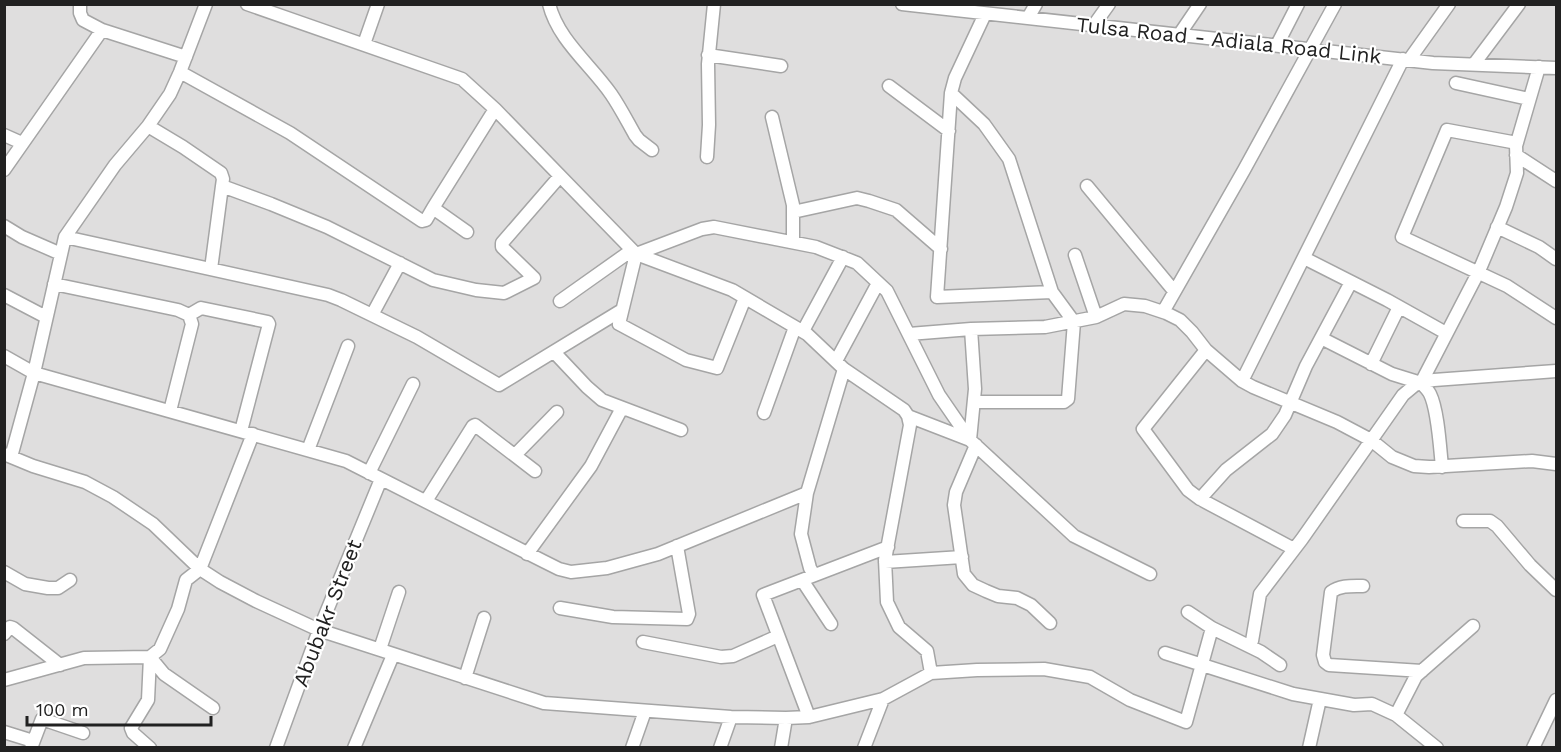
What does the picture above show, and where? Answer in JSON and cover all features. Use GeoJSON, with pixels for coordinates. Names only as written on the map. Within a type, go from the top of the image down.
{"type":"FeatureCollection","features":[{"type":"Feature","properties":{"kind":"street"},"geometry":{"type":"LineString","coordinates":[[80,4],[83,20],[102,30],[186,57]]}},
{"type":"Feature","properties":{"kind":"street"},"geometry":{"type":"LineString","coordinates":[[206,4],[170,94],[148,126],[115,165],[65,237],[34,373],[8,456],[85,482],[113,497],[153,524],[200,569],[256,601],[319,630],[544,703],[731,717],[809,717],[883,699],[931,673],[1044,669],[1090,677],[1130,700],[1186,722],[1212,628]]}},
{"type":"Feature","properties":{"kind":"street"},"geometry":{"type":"LineString","coordinates":[[248,4],[462,79],[495,109],[634,252],[745,297],[807,334],[840,365],[904,410],[909,416],[973,443]]}},
{"type":"Feature","properties":{"kind":"street"},"geometry":{"type":"LineString","coordinates":[[364,44],[378,4]]}},
{"type":"Feature","properties":{"kind":"street"},"geometry":{"type":"LineString","coordinates":[[549,4],[552,15],[565,38],[610,93],[635,135],[652,150]]}},
{"type":"Feature","properties":{"kind":"street"},"geometry":{"type":"LineString","coordinates":[[707,157],[708,56],[714,4]]}},
{"type":"Feature","properties":{"kind":"street","name":"Tulsa Road - Adiala Road Link"},"geometry":{"type":"LineString","coordinates":[[902,4],[980,10],[1028,18],[1406,60],[1557,68]]}},
{"type":"Feature","properties":{"kind":"street"},"geometry":{"type":"LineString","coordinates":[[1028,18],[1036,4]]}},
{"type":"Feature","properties":{"kind":"street"},"geometry":{"type":"LineString","coordinates":[[1094,25],[1109,4]]}},
{"type":"Feature","properties":{"kind":"street"},"geometry":{"type":"LineString","coordinates":[[1179,35],[1200,4]]}},
{"type":"Feature","properties":{"kind":"street"},"geometry":{"type":"LineString","coordinates":[[1277,45],[1298,4]]}},
{"type":"Feature","properties":{"kind":"street"},"geometry":{"type":"LineString","coordinates":[[1162,312],[1312,49],[1335,4]]}},
{"type":"Feature","properties":{"kind":"street"},"geometry":{"type":"LineString","coordinates":[[1242,381],[1406,60],[1449,4]]}},
{"type":"Feature","properties":{"kind":"street"},"geometry":{"type":"LineString","coordinates":[[1474,64],[1519,4]]}},
{"type":"Feature","properties":{"kind":"street"},"geometry":{"type":"LineString","coordinates":[[980,10],[951,93],[937,297],[1052,292]]}},
{"type":"Feature","properties":{"kind":"street"},"geometry":{"type":"LineString","coordinates":[[4,170],[102,30]]}},
{"type":"Feature","properties":{"kind":"street"},"geometry":{"type":"LineString","coordinates":[[708,56],[781,66]]}},
{"type":"Feature","properties":{"kind":"street"},"geometry":{"type":"LineString","coordinates":[[1421,383],[1479,271],[1506,207],[1517,173],[1517,149],[1539,67]]}},
{"type":"Feature","properties":{"kind":"street"},"geometry":{"type":"LineString","coordinates":[[180,72],[290,133],[420,221],[426,220],[495,109]]}},
{"type":"Feature","properties":{"kind":"street"},"geometry":{"type":"LineString","coordinates":[[1456,83],[1529,99]]}},
{"type":"Feature","properties":{"kind":"street"},"geometry":{"type":"LineString","coordinates":[[889,86],[949,131]]}},
{"type":"Feature","properties":{"kind":"street"},"geometry":{"type":"LineString","coordinates":[[951,93],[984,124],[1009,159],[1052,292],[1074,322],[1068,399],[1064,402],[974,402]]}},
{"type":"Feature","properties":{"kind":"street"},"geometry":{"type":"LineString","coordinates":[[772,117],[792,204],[793,242]]}},
{"type":"Feature","properties":{"kind":"street"},"geometry":{"type":"LineString","coordinates":[[148,126],[221,173],[223,179],[210,269]]}},
{"type":"Feature","properties":{"kind":"street"},"geometry":{"type":"LineString","coordinates":[[1557,181],[1517,149],[1447,130],[1402,237],[1479,271],[1557,318]]}},
{"type":"Feature","properties":{"kind":"street"},"geometry":{"type":"LineString","coordinates":[[4,135],[22,143]]}},
{"type":"Feature","properties":{"kind":"street"},"geometry":{"type":"LineString","coordinates":[[222,186],[327,227],[433,280],[476,290],[504,293],[534,278],[502,247],[502,243],[560,176]]}},
{"type":"Feature","properties":{"kind":"street"},"geometry":{"type":"LineString","coordinates":[[1087,186],[1174,291]]}},
{"type":"Feature","properties":{"kind":"street"},"geometry":{"type":"LineString","coordinates":[[792,212],[857,198],[896,210],[941,249]]}},
{"type":"Feature","properties":{"kind":"street"},"geometry":{"type":"LineString","coordinates":[[433,208],[467,232]]}},
{"type":"Feature","properties":{"kind":"street"},"geometry":{"type":"LineString","coordinates":[[4,226],[22,237],[61,254]]}},
{"type":"Feature","properties":{"kind":"street"},"geometry":{"type":"LineString","coordinates":[[560,301],[634,252],[714,227],[816,247],[843,256],[857,263],[887,291],[939,395],[973,443],[1074,536],[1150,574]]}},
{"type":"Feature","properties":{"kind":"street"},"geometry":{"type":"LineString","coordinates":[[1497,227],[1557,258]]}},
{"type":"Feature","properties":{"kind":"street"},"geometry":{"type":"LineString","coordinates":[[65,237],[327,294],[417,337],[499,385],[622,310]]}},
{"type":"Feature","properties":{"kind":"street"},"geometry":{"type":"LineString","coordinates":[[634,252],[619,324],[686,360],[717,368],[745,297]]}},
{"type":"Feature","properties":{"kind":"street"},"geometry":{"type":"LineString","coordinates":[[1075,255],[1096,317]]}},
{"type":"Feature","properties":{"kind":"street"},"geometry":{"type":"LineString","coordinates":[[764,413],[799,329],[843,256]]}},
{"type":"Feature","properties":{"kind":"street"},"geometry":{"type":"LineString","coordinates":[[1304,258],[1446,333]]}},
{"type":"Feature","properties":{"kind":"street"},"geometry":{"type":"LineString","coordinates":[[372,315],[400,263]]}},
{"type":"Feature","properties":{"kind":"street"},"geometry":{"type":"LineString","coordinates":[[1200,499],[1226,470],[1272,434],[1285,415],[1306,366],[1351,282]]}},
{"type":"Feature","properties":{"kind":"street"},"geometry":{"type":"LineString","coordinates":[[831,624],[808,577],[810,568],[801,534],[807,493],[840,365],[878,283]]}},
{"type":"Feature","properties":{"kind":"street"},"geometry":{"type":"LineString","coordinates":[[54,284],[178,310],[189,315],[192,324],[170,411]]}},
{"type":"Feature","properties":{"kind":"street"},"geometry":{"type":"LineString","coordinates":[[4,295],[46,317]]}},
{"type":"Feature","properties":{"kind":"street"},"geometry":{"type":"LineString","coordinates":[[909,334],[971,329],[1045,327],[1096,317],[1124,304],[1145,306],[1180,320],[1206,350],[1242,381],[1289,404],[1337,422],[1371,440],[1392,457],[1414,466],[1429,468],[1532,461],[1557,464]]}},
{"type":"Feature","properties":{"kind":"street"},"geometry":{"type":"LineString","coordinates":[[1371,364],[1399,307]]}},
{"type":"Feature","properties":{"kind":"street"},"geometry":{"type":"LineString","coordinates":[[4,680],[84,658],[150,657],[160,650],[178,609],[186,580],[200,569],[247,433],[269,324],[201,308],[189,315]]}},
{"type":"Feature","properties":{"kind":"street"},"geometry":{"type":"LineString","coordinates":[[971,329],[975,389],[973,443],[956,492],[954,505],[964,574],[973,585],[998,596],[1017,598],[1031,605],[1050,623]]}},
{"type":"Feature","properties":{"kind":"street"},"geometry":{"type":"LineString","coordinates":[[1321,338],[1392,374],[1421,383],[1432,398],[1442,467]]}},
{"type":"Feature","properties":{"kind":"street"},"geometry":{"type":"LineString","coordinates":[[308,450],[348,346]]}},
{"type":"Feature","properties":{"kind":"street"},"geometry":{"type":"LineString","coordinates":[[1206,350],[1143,429],[1188,490],[1200,499],[1293,549]]}},
{"type":"Feature","properties":{"kind":"street"},"geometry":{"type":"LineString","coordinates":[[554,352],[602,400],[681,430]]}},
{"type":"Feature","properties":{"kind":"street"},"geometry":{"type":"LineString","coordinates":[[4,356],[34,373],[346,461],[527,554],[571,572],[607,568],[658,554],[807,493]]}},
{"type":"Feature","properties":{"kind":"street"},"geometry":{"type":"LineString","coordinates":[[1252,641],[1260,594],[1403,395],[1415,385],[1434,380],[1557,371]]}},
{"type":"Feature","properties":{"kind":"street"},"geometry":{"type":"LineString","coordinates":[[369,472],[413,384]]}},
{"type":"Feature","properties":{"kind":"street"},"geometry":{"type":"LineString","coordinates":[[527,554],[591,466],[622,408]]}},
{"type":"Feature","properties":{"kind":"street"},"geometry":{"type":"LineString","coordinates":[[515,455],[558,412]]}},
{"type":"Feature","properties":{"kind":"street"},"geometry":{"type":"LineString","coordinates":[[909,416],[910,425],[885,562],[887,602],[899,627],[927,651],[931,673]]}},
{"type":"Feature","properties":{"kind":"street"},"geometry":{"type":"LineString","coordinates":[[426,501],[473,426],[478,426],[535,471]]}},
{"type":"Feature","properties":{"kind":"street","name":"Abubakr Street"},"geometry":{"type":"LineString","coordinates":[[276,747],[319,630],[381,479]]}},
{"type":"Feature","properties":{"kind":"street"},"geometry":{"type":"LineString","coordinates":[[1464,521],[1490,521],[1497,526],[1530,565],[1557,590]]}},
{"type":"Feature","properties":{"kind":"street"},"geometry":{"type":"LineString","coordinates":[[560,608],[613,617],[687,619],[689,614],[677,546]]}},
{"type":"Feature","properties":{"kind":"street"},"geometry":{"type":"LineString","coordinates":[[809,717],[763,595],[888,547]]}},
{"type":"Feature","properties":{"kind":"street"},"geometry":{"type":"LineString","coordinates":[[885,562],[962,557]]}},
{"type":"Feature","properties":{"kind":"street"},"geometry":{"type":"LineString","coordinates":[[4,572],[25,584],[48,588],[58,588],[70,580]]}},
{"type":"Feature","properties":{"kind":"street"},"geometry":{"type":"LineString","coordinates":[[1363,586],[1344,586],[1335,588],[1331,592],[1323,655],[1325,662],[1329,665],[1422,671]]}},
{"type":"Feature","properties":{"kind":"street"},"geometry":{"type":"LineString","coordinates":[[380,650],[399,592]]}},
{"type":"Feature","properties":{"kind":"street"},"geometry":{"type":"LineString","coordinates":[[1188,612],[1212,628],[1261,652],[1280,665]]}},
{"type":"Feature","properties":{"kind":"street"},"geometry":{"type":"LineString","coordinates":[[465,678],[484,618]]}},
{"type":"Feature","properties":{"kind":"street"},"geometry":{"type":"LineString","coordinates":[[1396,714],[1416,676],[1473,626]]}},
{"type":"Feature","properties":{"kind":"street"},"geometry":{"type":"LineString","coordinates":[[4,634],[10,627],[13,628],[60,665]]}},
{"type":"Feature","properties":{"kind":"street"},"geometry":{"type":"LineString","coordinates":[[643,642],[721,657],[733,656],[778,636]]}},
{"type":"Feature","properties":{"kind":"street"},"geometry":{"type":"LineString","coordinates":[[1165,653],[1293,694],[1354,705],[1372,704],[1396,714],[1437,747]]}},
{"type":"Feature","properties":{"kind":"street"},"geometry":{"type":"LineString","coordinates":[[354,747],[393,655]]}},
{"type":"Feature","properties":{"kind":"street"},"geometry":{"type":"LineString","coordinates":[[150,657],[164,674],[213,708]]}},
{"type":"Feature","properties":{"kind":"street"},"geometry":{"type":"LineString","coordinates":[[150,657],[148,700],[131,728],[133,733],[150,747]]}},
{"type":"Feature","properties":{"kind":"street"},"geometry":{"type":"LineString","coordinates":[[864,747],[883,699]]}},
{"type":"Feature","properties":{"kind":"street"},"geometry":{"type":"LineString","coordinates":[[1309,747],[1320,699]]}},
{"type":"Feature","properties":{"kind":"street"},"geometry":{"type":"LineString","coordinates":[[1533,747],[1557,700]]}},
{"type":"Feature","properties":{"kind":"street"},"geometry":{"type":"LineString","coordinates":[[632,747],[645,711]]}},
{"type":"Feature","properties":{"kind":"street"},"geometry":{"type":"LineString","coordinates":[[720,747],[731,717]]}},
{"type":"Feature","properties":{"kind":"street"},"geometry":{"type":"LineString","coordinates":[[780,747],[786,718]]}},
{"type":"Feature","properties":{"kind":"street"},"geometry":{"type":"LineString","coordinates":[[4,732],[32,744],[42,719],[83,732]]}},
{"type":"Feature","properties":{"kind":"shaded area"},"geometry":{"type":"Polygon","coordinates":[[[5,5],[1556,5],[1556,747],[5,747],[5,5]]]}}]}
